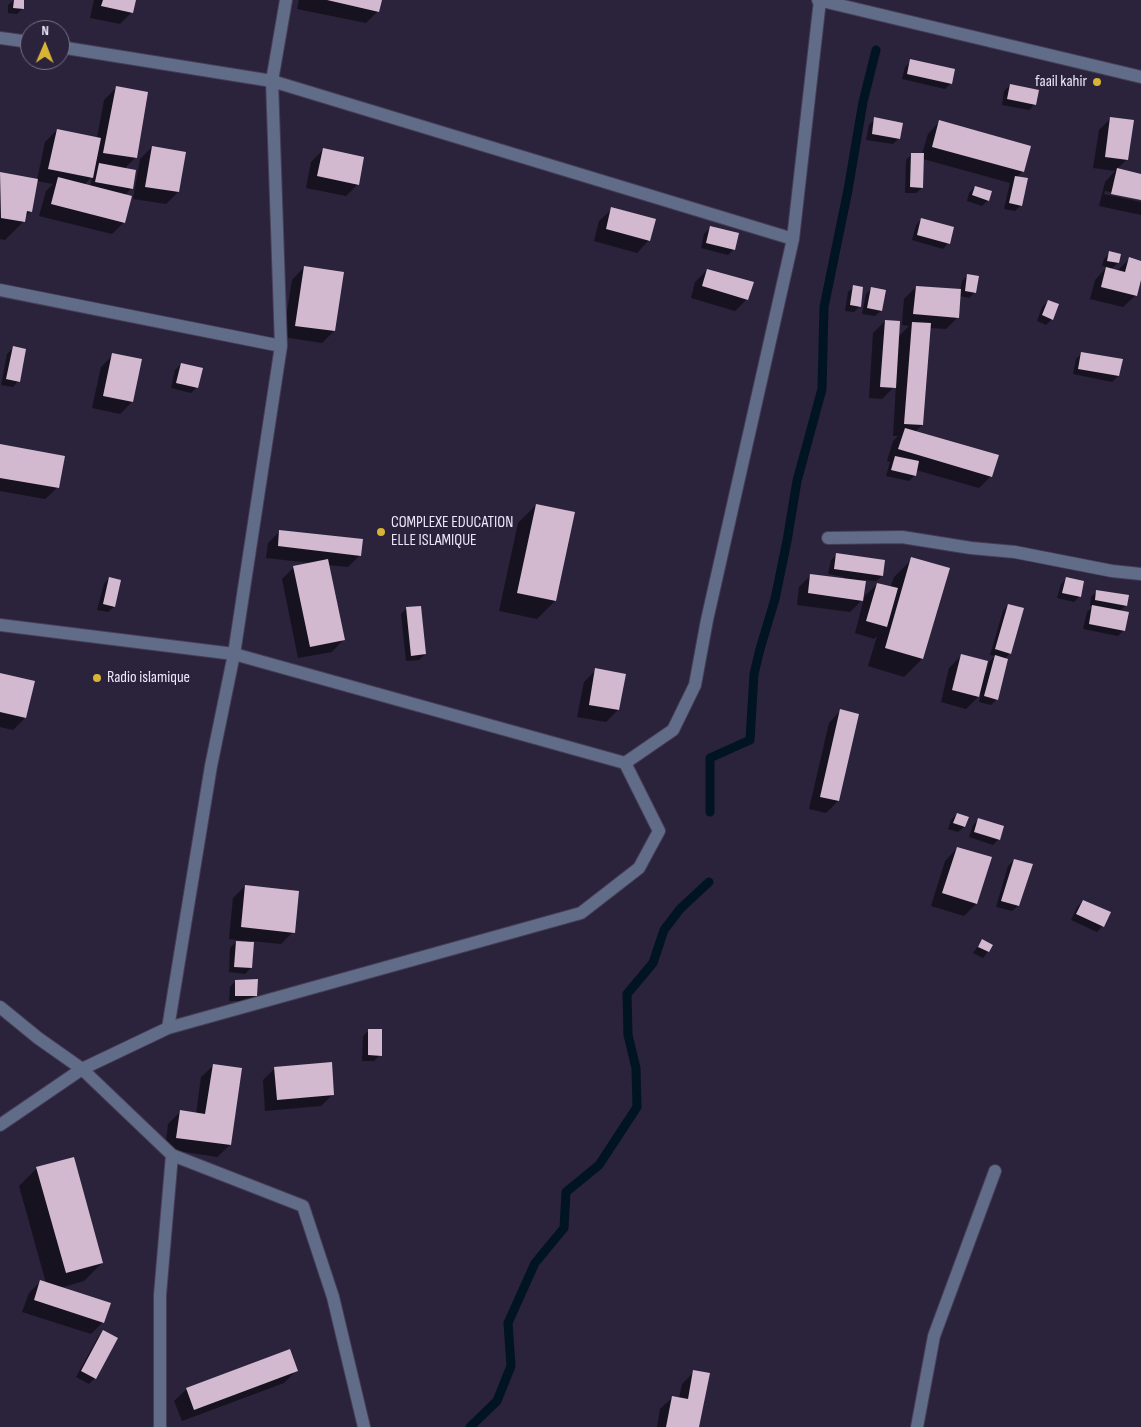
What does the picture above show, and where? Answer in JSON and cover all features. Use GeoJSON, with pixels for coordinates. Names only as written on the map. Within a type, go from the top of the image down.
{"type":"FeatureCollection","features":[{"type":"Feature","properties":{"kind":"street"},"geometry":{"type":"LineString","coordinates":[[168,1028],[211,766],[234,654],[281,346],[272,81],[286,0]]}},
{"type":"Feature","properties":{"kind":"street"},"geometry":{"type":"LineString","coordinates":[[624,763],[673,730],[695,685],[707,620],[793,239],[819,0],[1141,77]]}},
{"type":"Feature","properties":{"kind":"street"},"geometry":{"type":"LineString","coordinates":[[0,38],[20,41]]}},
{"type":"Feature","properties":{"kind":"street"},"geometry":{"type":"LineString","coordinates":[[70,49],[272,81],[793,239]]}},
{"type":"Feature","properties":{"kind":"street"},"geometry":{"type":"LineString","coordinates":[[0,290],[281,346]]}},
{"type":"Feature","properties":{"kind":"street"},"geometry":{"type":"LineString","coordinates":[[828,538],[902,537],[971,548],[1015,552],[1112,571],[1141,574]]}},
{"type":"Feature","properties":{"kind":"street"},"geometry":{"type":"LineString","coordinates":[[0,625],[234,654],[624,763],[659,831],[639,868],[581,914],[168,1028],[82,1069],[0,1125]]}},
{"type":"Feature","properties":{"kind":"street"},"geometry":{"type":"LineString","coordinates":[[0,1007],[38,1038],[82,1069],[172,1155],[303,1206],[333,1296],[364,1427]]}},
{"type":"Feature","properties":{"kind":"street"},"geometry":{"type":"LineString","coordinates":[[160,1427],[160,1295],[172,1155]]}},
{"type":"Feature","properties":{"kind":"street"},"geometry":{"type":"LineString","coordinates":[[917,1427],[934,1336],[995,1171]]}},
{"type":"Feature","properties":{"kind":"building"},"geometry":{"type":"Polygon","coordinates":[[[14,0],[24,0],[24,9],[13,8],[14,0]]]}},
{"type":"Feature","properties":{"kind":"building"},"geometry":{"type":"Polygon","coordinates":[[[103,0],[136,0],[133,13],[101,6],[103,0]]]}},
{"type":"Feature","properties":{"kind":"building"},"geometry":{"type":"Polygon","coordinates":[[[327,0],[382,0],[379,12],[327,0]]]}},
{"type":"Feature","properties":{"kind":"building"},"geometry":{"type":"Polygon","coordinates":[[[910,59],[955,69],[952,84],[907,74],[910,59]]]}},
{"type":"Feature","properties":{"kind":"building"},"geometry":{"type":"Polygon","coordinates":[[[1010,84],[1039,90],[1036,105],[1007,99],[1010,84]]]}},
{"type":"Feature","properties":{"kind":"building"},"geometry":{"type":"Polygon","coordinates":[[[116,86],[148,92],[137,158],[103,153],[116,86]]]}},
{"type":"Feature","properties":{"kind":"building"},"geometry":{"type":"Polygon","coordinates":[[[874,117],[903,123],[900,139],[872,134],[874,117]]]}},
{"type":"Feature","properties":{"kind":"building"},"geometry":{"type":"Polygon","coordinates":[[[1110,117],[1134,120],[1128,160],[1105,157],[1110,117]]]}},
{"type":"Feature","properties":{"kind":"building"},"geometry":{"type":"Polygon","coordinates":[[[939,120],[1031,146],[1024,172],[932,147],[939,120]]]}},
{"type":"Feature","properties":{"kind":"building"},"geometry":{"type":"Polygon","coordinates":[[[57,129],[101,138],[93,178],[48,169],[57,129]]]}},
{"type":"Feature","properties":{"kind":"building"},"geometry":{"type":"Polygon","coordinates":[[[152,146],[186,152],[179,192],[145,187],[152,146]]]}},
{"type":"Feature","properties":{"kind":"building"},"geometry":{"type":"Polygon","coordinates":[[[323,148],[364,157],[359,185],[317,176],[323,148]]]}},
{"type":"Feature","properties":{"kind":"building"},"geometry":{"type":"Polygon","coordinates":[[[911,153],[924,153],[923,188],[910,187],[911,153]]]}},
{"type":"Feature","properties":{"kind":"building"},"geometry":{"type":"Polygon","coordinates":[[[99,163],[136,170],[133,189],[95,182],[99,163]]]}},
{"type":"Feature","properties":{"kind":"building"},"geometry":{"type":"Polygon","coordinates":[[[1117,168],[1141,174],[1141,200],[1111,194],[1117,168]]]}},
{"type":"Feature","properties":{"kind":"building"},"geometry":{"type":"Polygon","coordinates":[[[0,172],[38,179],[32,212],[27,211],[25,222],[1,218],[0,172]]]}},
{"type":"Feature","properties":{"kind":"building"},"geometry":{"type":"Polygon","coordinates":[[[1015,176],[1028,178],[1022,206],[1009,203],[1015,176]]]}},
{"type":"Feature","properties":{"kind":"building"},"geometry":{"type":"Polygon","coordinates":[[[58,177],[132,196],[125,223],[51,204],[58,177]]]}},
{"type":"Feature","properties":{"kind":"building"},"geometry":{"type":"Polygon","coordinates":[[[975,186],[992,191],[989,201],[972,195],[975,186]]]}},
{"type":"Feature","properties":{"kind":"building"},"geometry":{"type":"Polygon","coordinates":[[[611,207],[656,219],[650,241],[606,229],[611,207]]]}},
{"type":"Feature","properties":{"kind":"building"},"geometry":{"type":"Polygon","coordinates":[[[921,218],[954,227],[950,244],[917,235],[921,218]]]}},
{"type":"Feature","properties":{"kind":"building"},"geometry":{"type":"Polygon","coordinates":[[[710,226],[739,233],[735,250],[706,243],[710,226]]]}},
{"type":"Feature","properties":{"kind":"building"},"geometry":{"type":"Polygon","coordinates":[[[1109,251],[1121,254],[1119,263],[1107,261],[1109,251]]]}},
{"type":"Feature","properties":{"kind":"building"},"geometry":{"type":"Polygon","coordinates":[[[1129,257],[1141,261],[1141,280],[1137,296],[1101,287],[1106,267],[1125,272],[1129,257]]]}},
{"type":"Feature","properties":{"kind":"building"},"geometry":{"type":"Polygon","coordinates":[[[304,266],[344,272],[335,331],[295,326],[304,266]]]}},
{"type":"Feature","properties":{"kind":"building"},"geometry":{"type":"Polygon","coordinates":[[[707,269],[754,282],[748,300],[702,286],[707,269]]]}},
{"type":"Feature","properties":{"kind":"building"},"geometry":{"type":"Polygon","coordinates":[[[967,274],[979,276],[976,293],[965,291],[967,274]]]}},
{"type":"Feature","properties":{"kind":"building"},"geometry":{"type":"Polygon","coordinates":[[[853,285],[863,287],[861,307],[850,305],[853,285]]]}},
{"type":"Feature","properties":{"kind":"building"},"geometry":{"type":"Polygon","coordinates":[[[916,286],[961,289],[959,318],[913,314],[916,286]]]}},
{"type":"Feature","properties":{"kind":"building"},"geometry":{"type":"Polygon","coordinates":[[[871,287],[886,290],[882,311],[867,308],[871,287]]]}},
{"type":"Feature","properties":{"kind":"building"},"geometry":{"type":"Polygon","coordinates":[[[1048,300],[1059,304],[1053,320],[1042,315],[1048,300]]]}},
{"type":"Feature","properties":{"kind":"building"},"geometry":{"type":"Polygon","coordinates":[[[885,320],[900,321],[896,388],[880,387],[885,320]]]}},
{"type":"Feature","properties":{"kind":"building"},"geometry":{"type":"Polygon","coordinates":[[[912,322],[931,323],[923,425],[904,424],[912,322]]]}},
{"type":"Feature","properties":{"kind":"building"},"geometry":{"type":"Polygon","coordinates":[[[13,346],[26,349],[20,382],[6,379],[13,346]]]}},
{"type":"Feature","properties":{"kind":"building"},"geometry":{"type":"Polygon","coordinates":[[[1081,352],[1123,359],[1119,376],[1078,369],[1081,352]]]}},
{"type":"Feature","properties":{"kind":"building"},"geometry":{"type":"Polygon","coordinates":[[[112,353],[142,359],[133,402],[103,396],[112,353]]]}},
{"type":"Feature","properties":{"kind":"building"},"geometry":{"type":"Polygon","coordinates":[[[181,363],[203,368],[198,388],[176,383],[181,363]]]}},
{"type":"Feature","properties":{"kind":"building"},"geometry":{"type":"Polygon","coordinates":[[[905,428],[999,455],[992,477],[898,449],[905,428]]]}},
{"type":"Feature","properties":{"kind":"building"},"geometry":{"type":"Polygon","coordinates":[[[0,444],[65,456],[59,488],[0,478],[0,444]]]}},
{"type":"Feature","properties":{"kind":"building"},"geometry":{"type":"Polygon","coordinates":[[[895,456],[919,461],[916,476],[891,470],[895,456]]]}},
{"type":"Feature","properties":{"kind":"building"},"geometry":{"type":"Polygon","coordinates":[[[536,504],[575,512],[556,601],[517,593],[536,504]]]}},
{"type":"Feature","properties":{"kind":"building"},"geometry":{"type":"Polygon","coordinates":[[[279,530],[363,539],[361,556],[278,546],[279,530]]]}},
{"type":"Feature","properties":{"kind":"building"},"geometry":{"type":"Polygon","coordinates":[[[836,553],[885,560],[883,576],[834,569],[836,553]]]}},
{"type":"Feature","properties":{"kind":"building"},"geometry":{"type":"Polygon","coordinates":[[[911,557],[950,568],[923,659],[885,648],[911,557]]]}},
{"type":"Feature","properties":{"kind":"building"},"geometry":{"type":"Polygon","coordinates":[[[328,559],[345,640],[310,647],[293,566],[328,559]]]}},
{"type":"Feature","properties":{"kind":"building"},"geometry":{"type":"Polygon","coordinates":[[[810,574],[866,581],[863,601],[808,593],[810,574]]]}},
{"type":"Feature","properties":{"kind":"building"},"geometry":{"type":"Polygon","coordinates":[[[109,577],[121,580],[115,607],[103,604],[109,577]]]}},
{"type":"Feature","properties":{"kind":"building"},"geometry":{"type":"Polygon","coordinates":[[[1066,577],[1084,581],[1081,597],[1062,593],[1066,577]]]}},
{"type":"Feature","properties":{"kind":"building"},"geometry":{"type":"Polygon","coordinates":[[[877,583],[898,588],[887,627],[866,621],[877,583]]]}},
{"type":"Feature","properties":{"kind":"building"},"geometry":{"type":"Polygon","coordinates":[[[1096,590],[1129,595],[1127,606],[1095,600],[1096,590]]]}},
{"type":"Feature","properties":{"kind":"building"},"geometry":{"type":"Polygon","coordinates":[[[1008,604],[1024,608],[1011,654],[995,649],[1008,604]]]}},
{"type":"Feature","properties":{"kind":"building"},"geometry":{"type":"Polygon","coordinates":[[[1092,605],[1129,612],[1125,631],[1089,624],[1092,605]]]}},
{"type":"Feature","properties":{"kind":"building"},"geometry":{"type":"Polygon","coordinates":[[[421,606],[426,654],[411,656],[406,607],[421,606]]]}},
{"type":"Feature","properties":{"kind":"building"},"geometry":{"type":"Polygon","coordinates":[[[961,654],[988,661],[979,697],[952,690],[961,654]]]}},
{"type":"Feature","properties":{"kind":"building"},"geometry":{"type":"Polygon","coordinates":[[[995,655],[1008,659],[998,700],[984,696],[995,655]]]}},
{"type":"Feature","properties":{"kind":"building"},"geometry":{"type":"Polygon","coordinates":[[[595,668],[626,674],[619,710],[589,705],[595,668]]]}},
{"type":"Feature","properties":{"kind":"building"},"geometry":{"type":"Polygon","coordinates":[[[0,673],[35,681],[26,718],[0,712],[0,673]]]}},
{"type":"Feature","properties":{"kind":"building"},"geometry":{"type":"Polygon","coordinates":[[[840,709],[859,714],[839,801],[820,797],[840,709]]]}},
{"type":"Feature","properties":{"kind":"building"},"geometry":{"type":"Polygon","coordinates":[[[957,813],[969,817],[965,827],[953,823],[957,813]]]}},
{"type":"Feature","properties":{"kind":"building"},"geometry":{"type":"Polygon","coordinates":[[[978,818],[1004,826],[1000,840],[974,832],[978,818]]]}},
{"type":"Feature","properties":{"kind":"building"},"geometry":{"type":"Polygon","coordinates":[[[957,847],[992,857],[977,904],[942,893],[957,847]]]}},
{"type":"Feature","properties":{"kind":"building"},"geometry":{"type":"Polygon","coordinates":[[[1014,859],[1033,864],[1019,906],[1001,901],[1014,859]]]}},
{"type":"Feature","properties":{"kind":"building"},"geometry":{"type":"Polygon","coordinates":[[[245,885],[299,891],[295,933],[241,927],[245,885]]]}},
{"type":"Feature","properties":{"kind":"building"},"geometry":{"type":"Polygon","coordinates":[[[1083,900],[1111,912],[1104,927],[1076,914],[1083,900]]]}},
{"type":"Feature","properties":{"kind":"building"},"geometry":{"type":"Polygon","coordinates":[[[982,939],[993,945],[989,952],[978,947],[982,939]]]}},
{"type":"Feature","properties":{"kind":"building"},"geometry":{"type":"Polygon","coordinates":[[[236,941],[254,942],[252,968],[234,967],[236,941]]]}},
{"type":"Feature","properties":{"kind":"building"},"geometry":{"type":"Polygon","coordinates":[[[258,979],[257,996],[235,996],[235,980],[258,979]]]}},
{"type":"Feature","properties":{"kind":"building"},"geometry":{"type":"Polygon","coordinates":[[[368,1029],[382,1029],[382,1056],[368,1055],[368,1029]]]}},
{"type":"Feature","properties":{"kind":"building"},"geometry":{"type":"Polygon","coordinates":[[[332,1062],[334,1095],[277,1100],[274,1067],[332,1062]]]}},
{"type":"Feature","properties":{"kind":"building"},"geometry":{"type":"Polygon","coordinates":[[[213,1064],[242,1068],[231,1145],[176,1138],[180,1110],[205,1114],[213,1064]]]}},
{"type":"Feature","properties":{"kind":"building"},"geometry":{"type":"Polygon","coordinates":[[[74,1157],[103,1263],[66,1273],[36,1167],[74,1157]]]}},
{"type":"Feature","properties":{"kind":"building"},"geometry":{"type":"Polygon","coordinates":[[[40,1280],[111,1303],[104,1323],[34,1300],[40,1280]]]}},
{"type":"Feature","properties":{"kind":"building"},"geometry":{"type":"Polygon","coordinates":[[[103,1330],[118,1338],[96,1379],[81,1371],[103,1330]]]}},
{"type":"Feature","properties":{"kind":"building"},"geometry":{"type":"Polygon","coordinates":[[[290,1349],[298,1371],[194,1410],[186,1388],[290,1349]]]}},
{"type":"Feature","properties":{"kind":"building"},"geometry":{"type":"Polygon","coordinates":[[[693,1370],[710,1373],[699,1427],[666,1427],[672,1396],[688,1399],[693,1370]]]}},
{"type":"Feature","properties":{"kind":"waterway"},"geometry":{"type":"LineString","coordinates":[[710,812],[710,758],[750,740],[754,674],[775,599],[797,481],[822,389],[824,307],[848,190],[863,102],[876,50]]}},
{"type":"Feature","properties":{"kind":"waterway"},"geometry":{"type":"LineString","coordinates":[[470,1427],[497,1401],[511,1366],[508,1323],[535,1263],[564,1228],[566,1192],[599,1165],[637,1107],[636,1068],[628,1035],[627,994],[653,963],[664,930],[680,909],[709,882]]}},
{"type":"Feature","properties":{"kind":"place","name":"faail kahir"},"geometry":{"type":"Point","coordinates":[1097,82]}},
{"type":"Feature","properties":{"kind":"place","name":"COMPLEXE EDUCATION ELLE ISLAMIQUE"},"geometry":{"type":"Point","coordinates":[381,532]}},
{"type":"Feature","properties":{"kind":"place","name":"Radio islamique"},"geometry":{"type":"Point","coordinates":[97,678]}}]}
